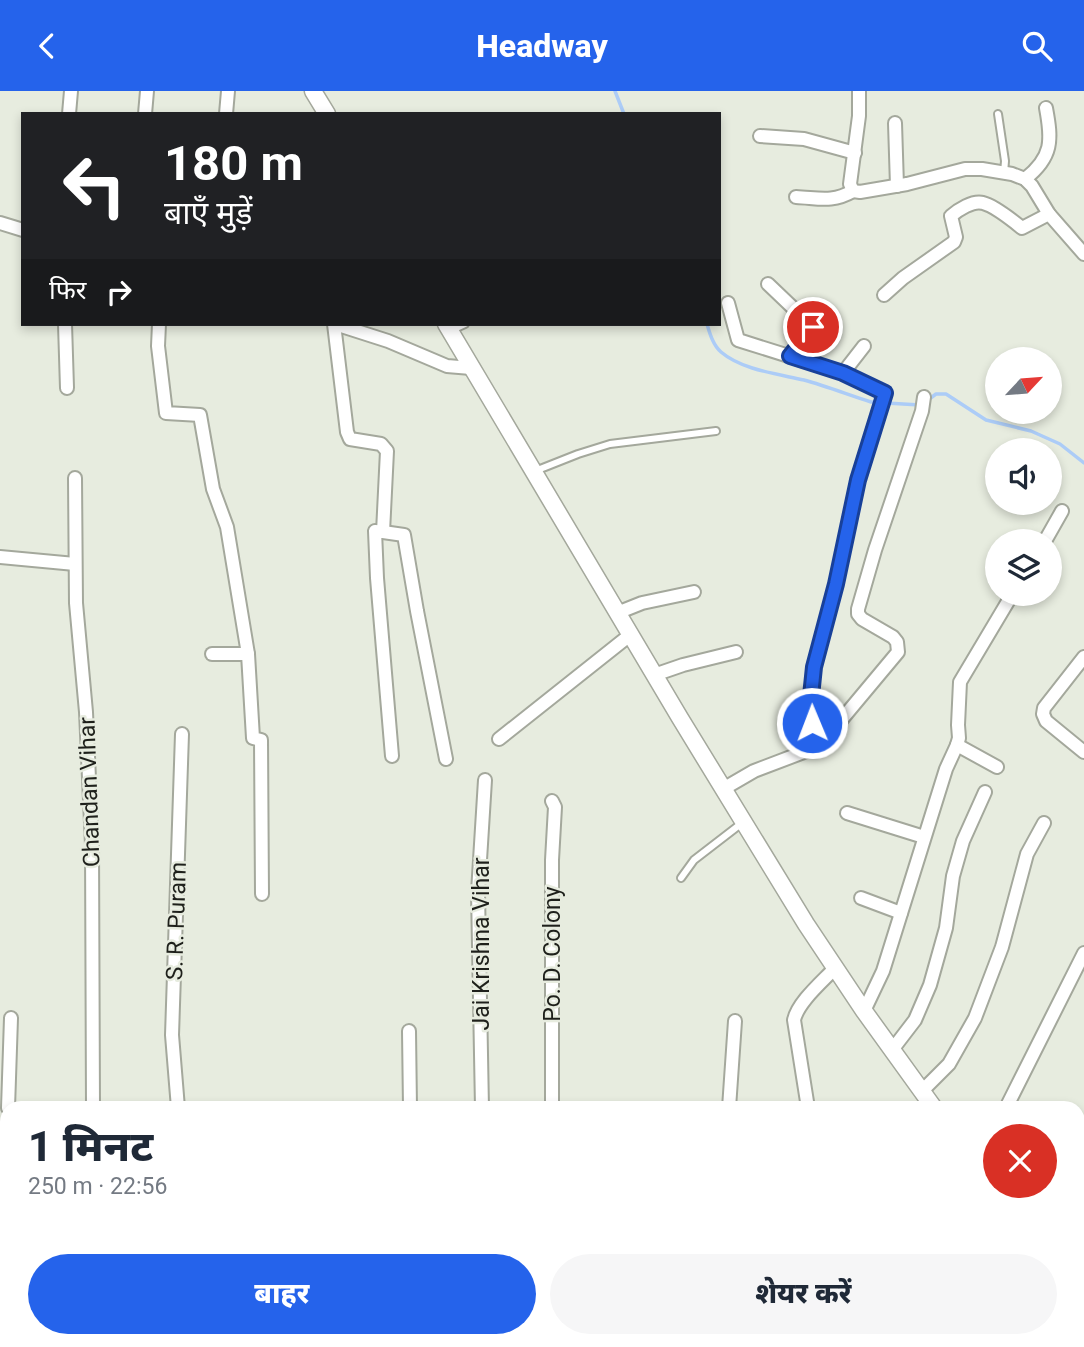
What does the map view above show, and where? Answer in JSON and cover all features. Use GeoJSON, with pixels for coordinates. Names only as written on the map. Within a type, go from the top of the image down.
{"type":"FeatureCollection","features":[{"type":"Feature","properties":{"kind":"street"},"geometry":{"type":"LineString","coordinates":[[69,112],[71,91]]}},
{"type":"Feature","properties":{"kind":"street"},"geometry":{"type":"LineString","coordinates":[[145,112],[147,91]]}},
{"type":"Feature","properties":{"kind":"street"},"geometry":{"type":"LineString","coordinates":[[226,112],[228,91]]}},
{"type":"Feature","properties":{"kind":"street"},"geometry":{"type":"LineString","coordinates":[[313,91],[326,112]]}},
{"type":"Feature","properties":{"kind":"street"},"geometry":{"type":"LineString","coordinates":[[853,191],[850,184],[859,116],[859,91]]}},
{"type":"Feature","properties":{"kind":"street"},"geometry":{"type":"LineString","coordinates":[[1025,179],[1037,170],[1049,150],[1051,132],[1046,108]]}},
{"type":"Feature","properties":{"kind":"street"},"geometry":{"type":"LineString","coordinates":[[895,123],[897,186]]}},
{"type":"Feature","properties":{"kind":"street"},"geometry":{"type":"LineString","coordinates":[[760,136],[804,139],[855,153]]}},
{"type":"Feature","properties":{"kind":"street"},"geometry":{"type":"LineString","coordinates":[[796,197],[840,198],[853,191],[897,186],[965,169],[1004,173],[1025,179],[1032,186],[1049,214],[1084,254]]}},
{"type":"Feature","properties":{"kind":"street"},"geometry":{"type":"LineString","coordinates":[[884,295],[954,242],[956,237],[951,216],[974,203],[982,202],[1009,217],[1022,229],[1049,214]]}},
{"type":"Feature","properties":{"kind":"street"},"geometry":{"type":"LineString","coordinates":[[0,223],[21,229]]}},
{"type":"Feature","properties":{"kind":"street"},"geometry":{"type":"LineString","coordinates":[[768,284],[813,327]]}},
{"type":"Feature","properties":{"kind":"street"},"geometry":{"type":"LineString","coordinates":[[728,303],[738,340],[843,373],[885,393],[858,480],[836,584],[814,667],[812,723],[817,747]]}},
{"type":"Feature","properties":{"kind":"street"},"geometry":{"type":"LineString","coordinates":[[790,356],[824,312]]}},
{"type":"Feature","properties":{"kind":"street"},"geometry":{"type":"LineString","coordinates":[[65,326],[67,388]]}},
{"type":"Feature","properties":{"kind":"street"},"geometry":{"type":"LineString","coordinates":[[159,326],[158,347],[166,413],[200,415],[214,489],[227,527],[248,654],[253,738],[261,740],[262,894]]}},
{"type":"Feature","properties":{"kind":"street"},"geometry":{"type":"LineString","coordinates":[[335,326],[347,432],[350,439],[381,444],[387,451],[383,532]]}},
{"type":"Feature","properties":{"kind":"street"},"geometry":{"type":"LineString","coordinates":[[341,326],[388,341],[447,366],[471,368]]}},
{"type":"Feature","properties":{"kind":"street"},"geometry":{"type":"LineString","coordinates":[[454,326],[471,368],[743,822],[835,968],[929,1101]]}},
{"type":"Feature","properties":{"kind":"street"},"geometry":{"type":"LineString","coordinates":[[843,373],[864,346]]}},
{"type":"Feature","properties":{"kind":"street"},"geometry":{"type":"LineString","coordinates":[[723,789],[754,771],[817,747],[898,652],[897,642],[862,619],[858,609],[922,411],[924,397]]}},
{"type":"Feature","properties":{"kind":"street","name":"Chandan Vihar"},"geometry":{"type":"LineString","coordinates":[[75,478],[76,603],[86,712],[92,845],[93,1101]]}},
{"type":"Feature","properties":{"kind":"street"},"geometry":{"type":"LineString","coordinates":[[391,756],[375,531],[404,535],[446,759]]}},
{"type":"Feature","properties":{"kind":"street"},"geometry":{"type":"LineString","coordinates":[[0,557],[75,564]]}},
{"type":"Feature","properties":{"kind":"street"},"geometry":{"type":"LineString","coordinates":[[617,613],[642,603],[694,592]]}},
{"type":"Feature","properties":{"kind":"street"},"geometry":{"type":"LineString","coordinates":[[864,1011],[883,971],[946,769],[957,745],[960,682],[1005,606]]}},
{"type":"Feature","properties":{"kind":"street"},"geometry":{"type":"LineString","coordinates":[[499,739],[630,635]]}},
{"type":"Feature","properties":{"kind":"street"},"geometry":{"type":"LineString","coordinates":[[654,675],[736,652]]}},
{"type":"Feature","properties":{"kind":"street"},"geometry":{"type":"LineString","coordinates":[[212,654],[248,654]]}},
{"type":"Feature","properties":{"kind":"street"},"geometry":{"type":"LineString","coordinates":[[1083,749],[1046,721],[1043,715],[1044,708],[1084,657]]}},
{"type":"Feature","properties":{"kind":"street","name":"S. R. Puram"},"geometry":{"type":"LineString","coordinates":[[177,1101],[172,1035],[182,734]]}},
{"type":"Feature","properties":{"kind":"street"},"geometry":{"type":"LineString","coordinates":[[957,745],[997,767]]}},
{"type":"Feature","properties":{"kind":"street","name":"Jai Krishna Vihar"},"geometry":{"type":"LineString","coordinates":[[482,1101],[478,892],[485,780]]}},
{"type":"Feature","properties":{"kind":"street"},"geometry":{"type":"LineString","coordinates":[[892,1050],[915,1020],[930,985],[946,928],[953,876],[963,841],[985,792]]}},
{"type":"Feature","properties":{"kind":"street","name":"Po. D. Colony"},"geometry":{"type":"LineString","coordinates":[[552,801],[555,807],[552,860],[552,1101]]}},
{"type":"Feature","properties":{"kind":"street"},"geometry":{"type":"LineString","coordinates":[[847,813],[924,837]]}},
{"type":"Feature","properties":{"kind":"street"},"geometry":{"type":"LineString","coordinates":[[922,1091],[949,1064],[975,1018],[1002,947],[1027,854],[1044,824]]}},
{"type":"Feature","properties":{"kind":"street"},"geometry":{"type":"LineString","coordinates":[[861,898],[901,913]]}},
{"type":"Feature","properties":{"kind":"street"},"geometry":{"type":"LineString","coordinates":[[1010,1101],[1084,953]]}},
{"type":"Feature","properties":{"kind":"street"},"geometry":{"type":"LineString","coordinates":[[807,1101],[795,1015],[799,1007],[835,968]]}},
{"type":"Feature","properties":{"kind":"street"},"geometry":{"type":"LineString","coordinates":[[8,1101],[11,1018]]}},
{"type":"Feature","properties":{"kind":"street"},"geometry":{"type":"LineString","coordinates":[[729,1101],[735,1021]]}},
{"type":"Feature","properties":{"kind":"street"},"geometry":{"type":"LineString","coordinates":[[409,1031],[410,1101]]}},
{"type":"Feature","properties":{"kind":"lane"},"geometry":{"type":"LineString","coordinates":[[998,114],[1005,161],[1004,173]]}},
{"type":"Feature","properties":{"kind":"lane"},"geometry":{"type":"LineString","coordinates":[[533,472],[610,444],[716,431]]}},
{"type":"Feature","properties":{"kind":"lane"},"geometry":{"type":"LineString","coordinates":[[681,878],[694,860],[743,822]]}},
{"type":"Feature","properties":{"kind":"waterway"},"geometry":{"type":"LineString","coordinates":[[615,91],[623,112]]}},
{"type":"Feature","properties":{"kind":"waterway"},"geometry":{"type":"LineString","coordinates":[[708,326],[718,349],[739,363],[878,402]]}},
{"type":"Feature","properties":{"kind":"waterway"},"geometry":{"type":"LineString","coordinates":[[928,400],[936,394],[946,394],[986,420],[1031,431],[1060,444],[1084,463]]}},
{"type":"Feature","properties":{"kind":"waterway"},"geometry":{"type":"LineString","coordinates":[[886,403],[920,405]]}},
{"type":"Feature","properties":{"kind":"route"},"geometry":{"type":"LineString","coordinates":[[812,723],[814,667],[836,584],[858,480],[885,393],[843,373],[790,356],[813,327]]}}]}
